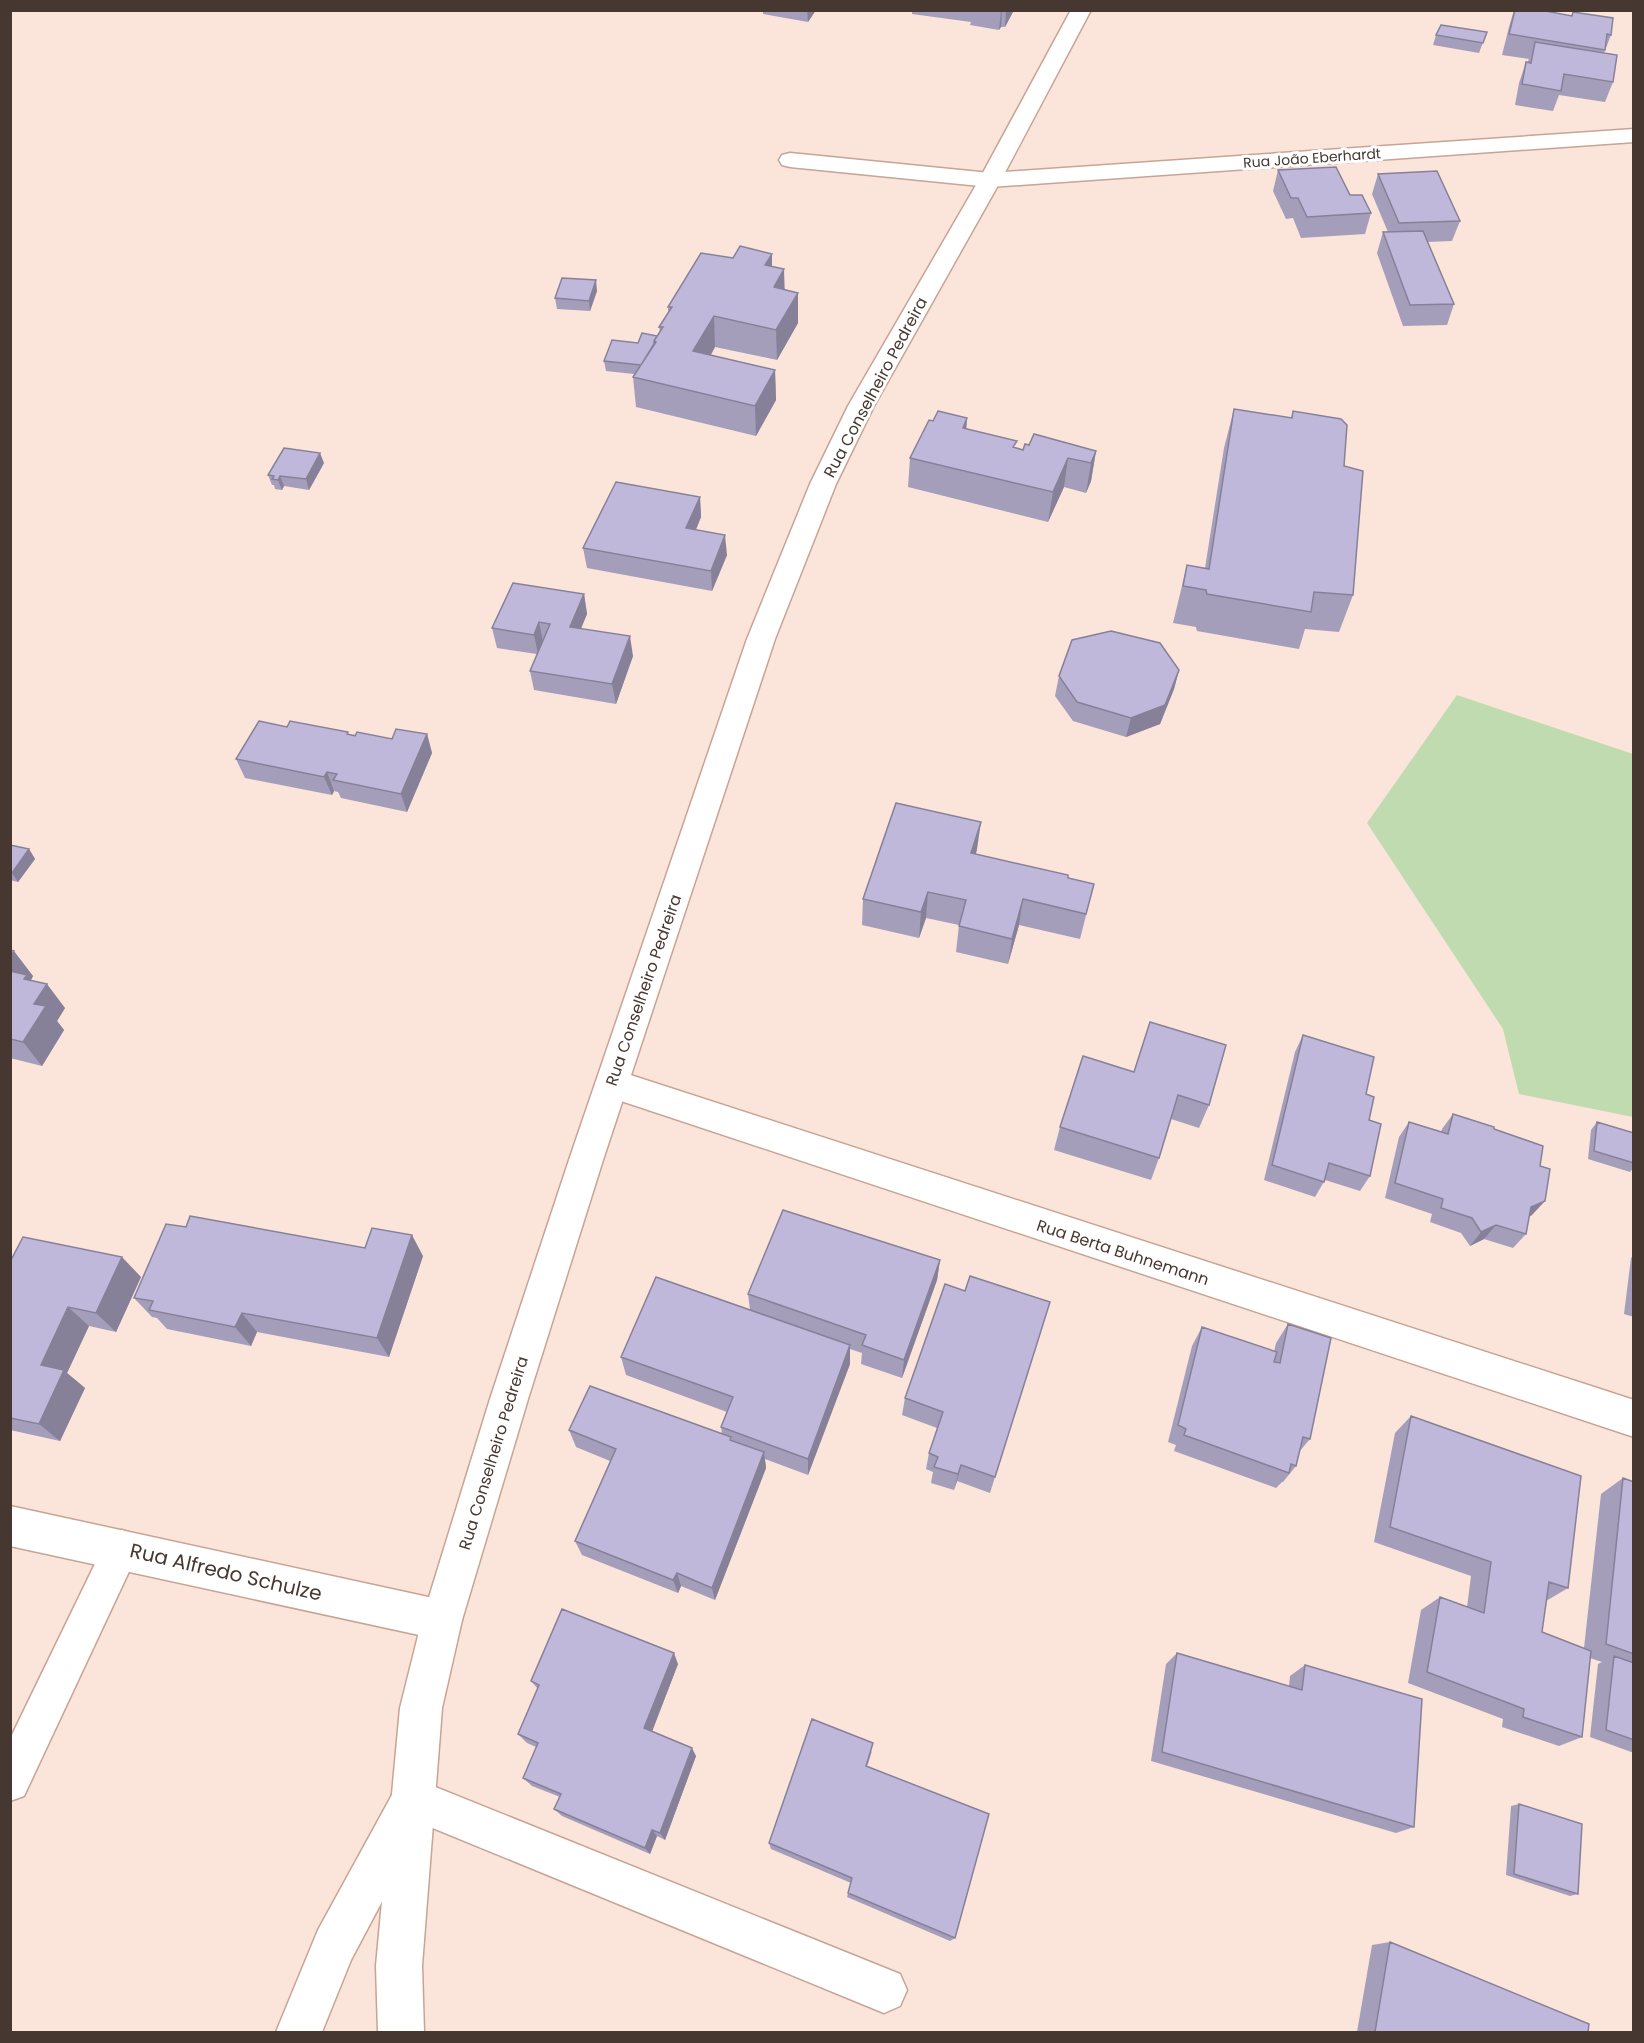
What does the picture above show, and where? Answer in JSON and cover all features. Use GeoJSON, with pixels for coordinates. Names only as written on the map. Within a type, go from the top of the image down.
{"type":"FeatureCollection","features":[{"type":"Feature","properties":{"kind":"street","name":"Rua Conselheiro Pedreira"},"geometry":{"type":"LineString","coordinates":[[400,2032],[399,1966],[421,1707],[442,1620],[513,1387],[761,639],[823,484],[861,406],[990,180],[1081,10]]}},
{"type":"Feature","properties":{"kind":"street","name":"Rua João Eberhardt"},"geometry":{"type":"LineString","coordinates":[[790,160],[990,180],[1634,135]]}},
{"type":"Feature","properties":{"kind":"street","name":"Rua Berta Buhnemann"},"geometry":{"type":"LineString","coordinates":[[612,1083],[1634,1419]]}},
{"type":"Feature","properties":{"kind":"street","name":"Rua Alfredo Schulze"},"geometry":{"type":"LineString","coordinates":[[10,1526],[122,1548],[442,1620]]}},
{"type":"Feature","properties":{"kind":"street"},"geometry":{"type":"LineString","coordinates":[[299,2032],[334,1946],[413,1799],[884,1990]]}},
{"type":"Feature","properties":{"kind":"lane"},"geometry":{"type":"LineString","coordinates":[[10,1782],[122,1548]]}},
{"type":"Feature","properties":{"kind":"green space"},"geometry":{"type":"Polygon","coordinates":[[[1457,695],[1633,754],[1633,1117],[1519,1094],[1503,1029],[1367,823],[1457,695]]]}},
{"type":"Feature","properties":{"kind":"building"},"geometry":{"type":"Polygon","coordinates":[[[1515,10],[1540,10],[1572,16],[1573,12],[1613,18],[1611,35],[1607,34],[1605,50],[1509,34],[1515,10]]]}},
{"type":"Feature","properties":{"kind":"building"},"geometry":{"type":"Polygon","coordinates":[[[1441,25],[1487,32],[1483,43],[1436,35],[1441,25]]]}},
{"type":"Feature","properties":{"kind":"building"},"geometry":{"type":"Polygon","coordinates":[[[1535,42],[1617,55],[1613,82],[1564,74],[1561,91],[1522,84],[1526,62],[1531,63],[1535,42]]]}},
{"type":"Feature","properties":{"kind":"building"},"geometry":{"type":"Polygon","coordinates":[[[1336,167],[1350,195],[1362,195],[1371,213],[1307,217],[1298,198],[1291,198],[1278,170],[1336,167]]]}},
{"type":"Feature","properties":{"kind":"building"},"geometry":{"type":"Polygon","coordinates":[[[1437,171],[1460,221],[1399,223],[1378,174],[1437,171]]]}},
{"type":"Feature","properties":{"kind":"building"},"geometry":{"type":"Polygon","coordinates":[[[1423,231],[1454,304],[1410,305],[1383,232],[1423,231]]]}},
{"type":"Feature","properties":{"kind":"building"},"geometry":{"type":"Polygon","coordinates":[[[740,246],[772,254],[765,265],[784,269],[774,287],[798,293],[776,330],[714,316],[693,351],[775,370],[755,406],[633,377],[656,342],[654,341],[663,327],[659,327],[672,307],[668,307],[701,253],[733,258],[740,246]]]}},
{"type":"Feature","properties":{"kind":"building"},"geometry":{"type":"Polygon","coordinates":[[[562,278],[596,280],[589,301],[555,298],[562,278]]]}},
{"type":"Feature","properties":{"kind":"building"},"geometry":{"type":"Polygon","coordinates":[[[642,333],[657,336],[641,365],[604,361],[612,340],[638,343],[642,333]]]}},
{"type":"Feature","properties":{"kind":"building"},"geometry":{"type":"Polygon","coordinates":[[[1234,409],[1292,418],[1293,411],[1341,419],[1347,425],[1344,466],[1363,471],[1353,595],[1314,592],[1311,612],[1207,594],[1206,590],[1183,586],[1187,565],[1209,569],[1234,409]]]}},
{"type":"Feature","properties":{"kind":"building"},"geometry":{"type":"Polygon","coordinates":[[[938,411],[967,418],[963,428],[1017,441],[1013,447],[1023,450],[1025,444],[1029,445],[1034,434],[1096,451],[1091,463],[1068,458],[1053,492],[910,458],[929,420],[933,421],[938,411]]]}},
{"type":"Feature","properties":{"kind":"building"},"geometry":{"type":"Polygon","coordinates":[[[284,448],[320,453],[306,479],[280,476],[278,480],[268,475],[284,448]]]}},
{"type":"Feature","properties":{"kind":"building"},"geometry":{"type":"Polygon","coordinates":[[[616,482],[700,497],[686,528],[725,535],[711,571],[583,548],[616,482]]]}},
{"type":"Feature","properties":{"kind":"building"},"geometry":{"type":"Polygon","coordinates":[[[513,583],[584,594],[570,627],[630,636],[612,684],[530,671],[550,624],[539,622],[534,635],[492,628],[513,583]]]}},
{"type":"Feature","properties":{"kind":"building"},"geometry":{"type":"Polygon","coordinates":[[[1111,631],[1160,643],[1179,670],[1165,705],[1131,718],[1077,702],[1059,676],[1072,640],[1111,631]]]}},
{"type":"Feature","properties":{"kind":"building"},"geometry":{"type":"Polygon","coordinates":[[[259,721],[287,727],[290,721],[348,732],[347,734],[355,736],[357,732],[392,739],[396,729],[427,734],[401,794],[333,780],[337,774],[327,772],[324,777],[236,759],[259,721]]]}},
{"type":"Feature","properties":{"kind":"building"},"geometry":{"type":"Polygon","coordinates":[[[896,803],[981,822],[971,853],[1068,875],[1068,878],[1094,884],[1086,914],[1023,899],[1012,939],[959,926],[966,900],[928,892],[921,912],[863,899],[896,803]]]}},
{"type":"Feature","properties":{"kind":"building"},"geometry":{"type":"Polygon","coordinates":[[[10,845],[29,849],[12,873],[10,872],[10,845]]]}},
{"type":"Feature","properties":{"kind":"building"},"geometry":{"type":"Polygon","coordinates":[[[10,971],[27,975],[24,979],[47,984],[34,1004],[46,1006],[23,1042],[10,1039],[10,971]]]}},
{"type":"Feature","properties":{"kind":"building"},"geometry":{"type":"Polygon","coordinates":[[[1150,1022],[1226,1045],[1209,1105],[1178,1095],[1159,1158],[1060,1127],[1083,1056],[1134,1072],[1150,1022]]]}},
{"type":"Feature","properties":{"kind":"building"},"geometry":{"type":"Polygon","coordinates":[[[1303,1035],[1374,1057],[1366,1094],[1374,1097],[1369,1120],[1381,1124],[1370,1176],[1329,1163],[1324,1182],[1272,1165],[1303,1035]]]}},
{"type":"Feature","properties":{"kind":"building"},"geometry":{"type":"Polygon","coordinates":[[[1453,1114],[1543,1146],[1540,1166],[1550,1169],[1545,1201],[1531,1207],[1526,1234],[1496,1225],[1481,1232],[1472,1218],[1441,1208],[1443,1199],[1395,1183],[1409,1122],[1448,1134],[1453,1114]]]}},
{"type":"Feature","properties":{"kind":"building"},"geometry":{"type":"Polygon","coordinates":[[[1597,1122],[1634,1133],[1634,1163],[1594,1151],[1597,1122]]]}},
{"type":"Feature","properties":{"kind":"building"},"geometry":{"type":"Polygon","coordinates":[[[783,1210],[940,1260],[904,1360],[862,1345],[866,1335],[748,1294],[783,1210]]]}},
{"type":"Feature","properties":{"kind":"building"},"geometry":{"type":"Polygon","coordinates":[[[190,1216],[365,1248],[372,1228],[412,1235],[377,1338],[242,1313],[235,1327],[149,1310],[153,1301],[134,1298],[166,1224],[186,1227],[190,1216]]]}},
{"type":"Feature","properties":{"kind":"building"},"geometry":{"type":"Polygon","coordinates":[[[23,1237],[122,1257],[96,1313],[68,1307],[41,1365],[64,1370],[39,1424],[10,1418],[10,1262],[23,1237]]]}},
{"type":"Feature","properties":{"kind":"building"},"geometry":{"type":"Polygon","coordinates":[[[970,1276],[1050,1302],[995,1477],[961,1465],[958,1474],[934,1467],[938,1457],[929,1453],[943,1412],[905,1398],[945,1284],[965,1291],[970,1276]]]}},
{"type":"Feature","properties":{"kind":"building"},"geometry":{"type":"Polygon","coordinates":[[[656,1277],[850,1345],[808,1459],[721,1427],[733,1397],[621,1357],[656,1277]]]}},
{"type":"Feature","properties":{"kind":"building"},"geometry":{"type":"Polygon","coordinates":[[[1288,1324],[1331,1338],[1310,1439],[1303,1437],[1296,1466],[1291,1464],[1289,1473],[1184,1435],[1186,1429],[1178,1425],[1202,1327],[1277,1352],[1274,1362],[1280,1363],[1288,1324]]]}},
{"type":"Feature","properties":{"kind":"building"},"geometry":{"type":"Polygon","coordinates":[[[590,1386],[731,1437],[730,1440],[764,1452],[712,1588],[677,1573],[673,1580],[575,1541],[616,1449],[569,1430],[590,1386]]]}},
{"type":"Feature","properties":{"kind":"building"},"geometry":{"type":"Polygon","coordinates":[[[1411,1416],[1581,1476],[1568,1588],[1549,1582],[1542,1632],[1591,1651],[1582,1737],[1523,1717],[1524,1709],[1427,1672],[1440,1597],[1484,1613],[1491,1562],[1390,1527],[1411,1416]]]}},
{"type":"Feature","properties":{"kind":"building"},"geometry":{"type":"Polygon","coordinates":[[[1623,1478],[1634,1482],[1634,1654],[1606,1644],[1623,1478]]]}},
{"type":"Feature","properties":{"kind":"building"},"geometry":{"type":"Polygon","coordinates":[[[562,1609],[674,1653],[644,1728],[692,1748],[660,1833],[652,1830],[645,1848],[554,1809],[561,1794],[523,1778],[538,1743],[518,1734],[539,1685],[531,1681],[562,1609]]]}},
{"type":"Feature","properties":{"kind":"building"},"geometry":{"type":"Polygon","coordinates":[[[1177,1653],[1302,1690],[1305,1665],[1422,1699],[1414,1827],[1162,1752],[1177,1653]]]}},
{"type":"Feature","properties":{"kind":"building"},"geometry":{"type":"Polygon","coordinates":[[[1614,1656],[1634,1663],[1634,1740],[1606,1730],[1614,1656]]]}},
{"type":"Feature","properties":{"kind":"building"},"geometry":{"type":"Polygon","coordinates":[[[812,1719],[873,1743],[866,1766],[989,1814],[955,1938],[848,1893],[852,1878],[769,1843],[812,1719]]]}},
{"type":"Feature","properties":{"kind":"building"},"geometry":{"type":"Polygon","coordinates":[[[1519,1804],[1582,1824],[1578,1894],[1514,1874],[1519,1804]]]}},
{"type":"Feature","properties":{"kind":"building"},"geometry":{"type":"Polygon","coordinates":[[[1390,1942],[1589,2024],[1588,2032],[1375,2032],[1390,1942]]]}}]}
